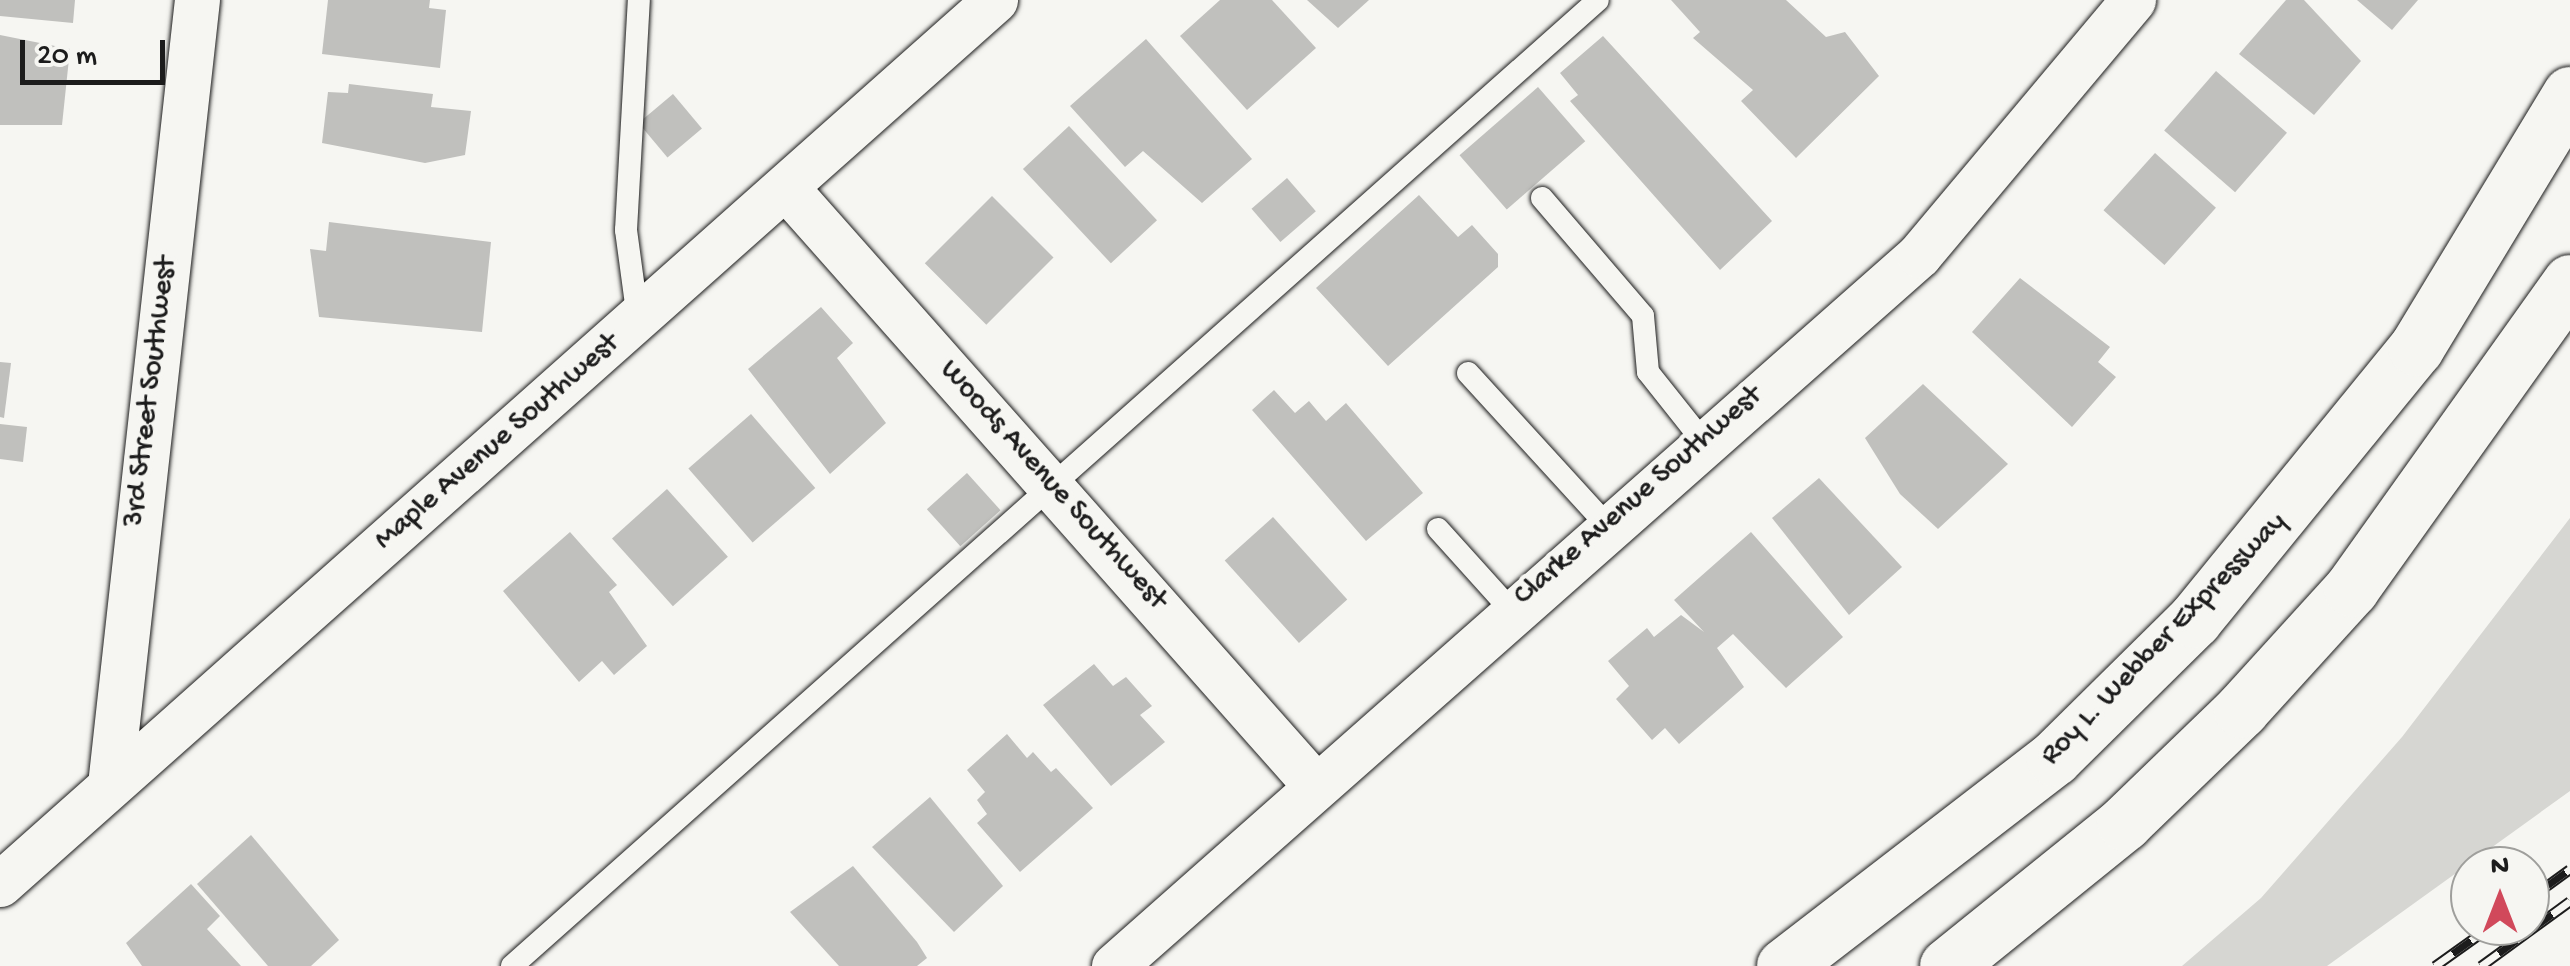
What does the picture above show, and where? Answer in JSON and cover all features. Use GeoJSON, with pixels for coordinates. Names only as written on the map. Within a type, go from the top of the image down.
{"type":"FeatureCollection","features":[{"type":"Feature","properties":{"kind":"highway","name":"Roy L. Webber Expressway"},"geometry":{"type":"LineString","coordinates":[[1784,966],[2054,758],[2194,620],[2416,348],[2570,94]]}},
{"type":"Feature","properties":{"kind":"highway"},"geometry":{"type":"LineString","coordinates":[[1947,966],[2124,823],[2241,710],[2351,589],[2570,282]]}},
{"type":"Feature","properties":{"kind":"street","name":"3rd Street Southwest"},"geometry":{"type":"LineString","coordinates":[[110,785],[198,0]]}},
{"type":"Feature","properties":{"kind":"street","name":"Maple Avenue Southwest"},"geometry":{"type":"LineString","coordinates":[[0,884],[788,190],[995,0]]}},
{"type":"Feature","properties":{"kind":"street","name":"Clarke Avenue Southwest"},"geometry":{"type":"LineString","coordinates":[[1114,966],[1702,440],[1919,254],[2132,0]]}},
{"type":"Feature","properties":{"kind":"street","name":"Woods Avenue Southwest"},"geometry":{"type":"LineString","coordinates":[[788,190],[1314,784]]}},
{"type":"Feature","properties":{"kind":"lane"},"geometry":{"type":"LineString","coordinates":[[638,319],[626,230],[639,0]]}},
{"type":"Feature","properties":{"kind":"lane"},"geometry":{"type":"LineString","coordinates":[[512,966],[1598,0]]}},
{"type":"Feature","properties":{"kind":"lane"},"geometry":{"type":"LineString","coordinates":[[1542,198],[1643,316],[1648,372],[1702,440]]}},
{"type":"Feature","properties":{"kind":"lane"},"geometry":{"type":"LineString","coordinates":[[1468,373],[1607,525]]}},
{"type":"Feature","properties":{"kind":"lane"},"geometry":{"type":"LineString","coordinates":[[1438,530],[1510,610]]}},
{"type":"Feature","properties":{"kind":"shaded area"},"geometry":{"type":"Polygon","coordinates":[[[2570,518],[2570,791],[2494,846],[2450,846],[2450,877],[2327,966],[2182,966],[2261,898],[2402,737],[2570,518]]]}},
{"type":"Feature","properties":{"kind":"building"},"geometry":{"type":"Polygon","coordinates":[[[0,0],[75,0],[73,23],[0,16],[0,0]]]}},
{"type":"Feature","properties":{"kind":"building"},"geometry":{"type":"Polygon","coordinates":[[[328,0],[430,0],[429,8],[446,10],[440,68],[322,54],[328,0]]]}},
{"type":"Feature","properties":{"kind":"building"},"geometry":{"type":"Polygon","coordinates":[[[1220,0],[1272,0],[1316,48],[1247,110],[1180,36],[1220,0]]]}},
{"type":"Feature","properties":{"kind":"building"},"geometry":{"type":"Polygon","coordinates":[[[1307,0],[1369,0],[1338,28],[1307,0]]]}},
{"type":"Feature","properties":{"kind":"building"},"geometry":{"type":"Polygon","coordinates":[[[1671,0],[1786,0],[1826,37],[1845,32],[1879,76],[1796,158],[1741,101],[1753,90],[1693,38],[1700,32],[1671,0]]]}},
{"type":"Feature","properties":{"kind":"building"},"geometry":{"type":"Polygon","coordinates":[[[2286,0],[2304,0],[2361,61],[2314,115],[2239,54],[2286,0]]]}},
{"type":"Feature","properties":{"kind":"building"},"geometry":{"type":"Polygon","coordinates":[[[2357,0],[2418,0],[2392,30],[2357,0]]]}},
{"type":"Feature","properties":{"kind":"building"},"geometry":{"type":"Polygon","coordinates":[[[0,35],[70,49],[62,125],[0,125],[0,35]]]}},
{"type":"Feature","properties":{"kind":"building"},"geometry":{"type":"Polygon","coordinates":[[[1603,36],[1772,221],[1720,270],[1570,101],[1578,95],[1560,73],[1603,36]]]}},
{"type":"Feature","properties":{"kind":"building"},"geometry":{"type":"Polygon","coordinates":[[[1146,39],[1252,159],[1202,203],[1143,151],[1125,167],[1070,106],[1146,39]]]}},
{"type":"Feature","properties":{"kind":"building"},"geometry":{"type":"Polygon","coordinates":[[[2216,71],[2287,133],[2235,192],[2164,131],[2216,71]]]}},
{"type":"Feature","properties":{"kind":"building"},"geometry":{"type":"Polygon","coordinates":[[[349,84],[433,94],[431,107],[471,111],[465,155],[425,163],[322,143],[328,92],[348,93],[349,84]]]}},
{"type":"Feature","properties":{"kind":"building"},"geometry":{"type":"Polygon","coordinates":[[[1538,87],[1585,141],[1507,210],[1460,155],[1538,87]]]}},
{"type":"Feature","properties":{"kind":"building"},"geometry":{"type":"Polygon","coordinates":[[[673,94],[702,128],[667,157],[639,123],[673,94]]]}},
{"type":"Feature","properties":{"kind":"building"},"geometry":{"type":"Polygon","coordinates":[[[1069,126],[1157,220],[1111,263],[1023,169],[1069,126]]]}},
{"type":"Feature","properties":{"kind":"building"},"geometry":{"type":"Polygon","coordinates":[[[2155,153],[2216,208],[2164,265],[2103,210],[2155,153]]]}},
{"type":"Feature","properties":{"kind":"building"},"geometry":{"type":"Polygon","coordinates":[[[1287,178],[1316,211],[1280,242],[1252,209],[1287,178]]]}},
{"type":"Feature","properties":{"kind":"building"},"geometry":{"type":"Polygon","coordinates":[[[1419,195],[1458,237],[1472,225],[1498,254],[1498,267],[1388,366],[1316,288],[1419,195]]]}},
{"type":"Feature","properties":{"kind":"building"},"geometry":{"type":"Polygon","coordinates":[[[992,196],[1054,258],[986,325],[925,263],[992,196]]]}},
{"type":"Feature","properties":{"kind":"building"},"geometry":{"type":"Polygon","coordinates":[[[329,222],[491,242],[482,332],[319,317],[310,249],[326,251],[329,222]]]}},
{"type":"Feature","properties":{"kind":"building"},"geometry":{"type":"Polygon","coordinates":[[[2020,278],[2110,347],[2098,362],[2116,377],[2072,427],[1972,332],[2020,278]]]}},
{"type":"Feature","properties":{"kind":"building"},"geometry":{"type":"Polygon","coordinates":[[[821,307],[853,343],[837,358],[886,423],[830,474],[748,369],[821,307]]]}},
{"type":"Feature","properties":{"kind":"building"},"geometry":{"type":"Polygon","coordinates":[[[0,362],[11,363],[4,418],[0,417],[0,362]]]}},
{"type":"Feature","properties":{"kind":"building"},"geometry":{"type":"Polygon","coordinates":[[[1923,384],[2008,464],[1938,529],[1900,494],[1865,438],[1923,384]]]}},
{"type":"Feature","properties":{"kind":"building"},"geometry":{"type":"Polygon","coordinates":[[[1274,390],[1295,413],[1309,401],[1326,421],[1346,403],[1423,493],[1366,541],[1252,410],[1274,390]]]}},
{"type":"Feature","properties":{"kind":"building"},"geometry":{"type":"Polygon","coordinates":[[[751,414],[815,488],[753,542],[688,468],[751,414]]]}},
{"type":"Feature","properties":{"kind":"building"},"geometry":{"type":"Polygon","coordinates":[[[0,424],[27,427],[23,462],[0,459],[0,424]]]}},
{"type":"Feature","properties":{"kind":"building"},"geometry":{"type":"Polygon","coordinates":[[[967,473],[1000,510],[960,546],[927,509],[967,473]]]}},
{"type":"Feature","properties":{"kind":"building"},"geometry":{"type":"Polygon","coordinates":[[[1819,478],[1902,567],[1849,615],[1772,518],[1819,478]]]}},
{"type":"Feature","properties":{"kind":"building"},"geometry":{"type":"Polygon","coordinates":[[[667,489],[728,557],[673,606],[612,539],[667,489]]]}},
{"type":"Feature","properties":{"kind":"building"},"geometry":{"type":"Polygon","coordinates":[[[1273,517],[1347,599],[1299,643],[1225,560],[1273,517]]]}},
{"type":"Feature","properties":{"kind":"building"},"geometry":{"type":"Polygon","coordinates":[[[570,532],[617,585],[609,592],[647,646],[614,675],[602,661],[579,682],[503,591],[570,532]]]}},
{"type":"Feature","properties":{"kind":"building"},"geometry":{"type":"Polygon","coordinates":[[[1751,532],[1843,637],[1786,688],[1733,634],[1717,648],[1744,687],[1679,744],[1665,728],[1652,740],[1616,699],[1629,686],[1608,661],[1647,628],[1654,637],[1681,615],[1704,632],[1674,600],[1751,532]]]}},
{"type":"Feature","properties":{"kind":"building"},"geometry":{"type":"Polygon","coordinates":[[[1094,664],[1113,686],[1126,677],[1152,706],[1140,715],[1165,742],[1111,786],[1043,705],[1094,664]]]}},
{"type":"Feature","properties":{"kind":"building"},"geometry":{"type":"Polygon","coordinates":[[[1007,734],[1027,758],[1033,752],[1051,772],[1056,768],[1093,808],[1020,872],[977,823],[987,814],[977,800],[985,792],[967,770],[1007,734]]]}},
{"type":"Feature","properties":{"kind":"building"},"geometry":{"type":"Polygon","coordinates":[[[930,797],[1003,886],[954,932],[872,847],[930,797]]]}},
{"type":"Feature","properties":{"kind":"building"},"geometry":{"type":"Polygon","coordinates":[[[251,835],[339,940],[311,966],[268,966],[197,884],[251,835]]]}},
{"type":"Feature","properties":{"kind":"building"},"geometry":{"type":"Polygon","coordinates":[[[853,866],[917,942],[927,958],[917,966],[839,966],[790,912],[853,866]]]}},
{"type":"Feature","properties":{"kind":"building"},"geometry":{"type":"Polygon","coordinates":[[[191,884],[220,916],[207,929],[241,966],[142,966],[126,943],[191,884]]]}},
{"type":"Feature","properties":{"kind":"railway"},"geometry":{"type":"LineString","coordinates":[[2550,884],[2570,869]]}},
{"type":"Feature","properties":{"kind":"railway"},"geometry":{"type":"LineString","coordinates":[[2481,966],[2570,901]]}},
{"type":"Feature","properties":{"kind":"railway"},"geometry":{"type":"LineString","coordinates":[[2435,966],[2463,946]]}}]}
